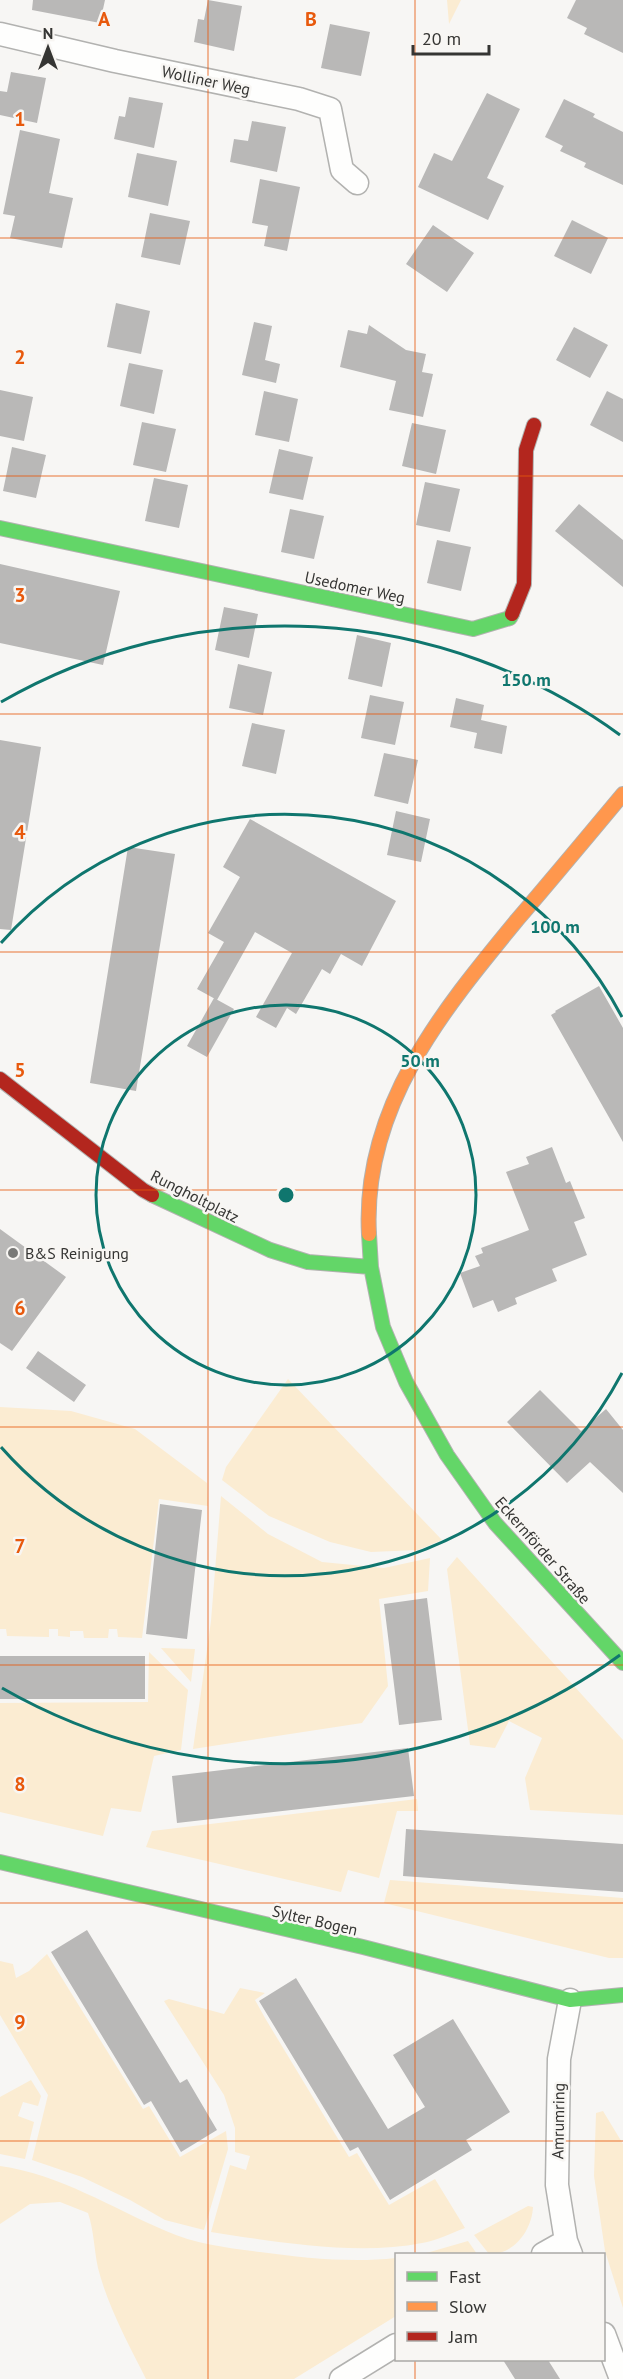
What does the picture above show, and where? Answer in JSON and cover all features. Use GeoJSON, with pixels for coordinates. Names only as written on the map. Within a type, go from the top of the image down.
{"type":"FeatureCollection","features":[{"type":"Feature","properties":{"kind":"street","name":"Wolliner Weg"},"geometry":{"type":"LineString","coordinates":[[0,34],[115,61],[299,99],[330,109],[342,170],[357,183]]}},
{"type":"Feature","properties":{"kind":"street","name":"Usedomer Weg"},"geometry":{"type":"LineString","coordinates":[[0,528],[473,629],[510,618],[524,584],[526,450],[534,425]]}},
{"type":"Feature","properties":{"kind":"street","name":"Eckernförder Straße"},"geometry":{"type":"LineString","coordinates":[[623,794],[464,984],[413,1060],[395,1094],[384,1126],[372,1178],[369,1215],[371,1267],[383,1327],[406,1382],[447,1455],[495,1523],[623,1663]]}},
{"type":"Feature","properties":{"kind":"street","name":"Rungholtplatz"},"geometry":{"type":"LineString","coordinates":[[0,1079],[99,1153],[143,1190],[180,1209],[270,1250],[308,1262],[371,1267]]}},
{"type":"Feature","properties":{"kind":"street","name":"Sylter Bogen"},"geometry":{"type":"LineString","coordinates":[[0,1862],[363,1947],[570,2000],[623,1995]]}},
{"type":"Feature","properties":{"kind":"street","name":"Amrumring"},"geometry":{"type":"LineString","coordinates":[[547,2253],[569,2248],[557,2185],[559,2059],[570,2000]]}},
{"type":"Feature","properties":{"kind":"street"},"geometry":{"type":"LineString","coordinates":[[605,2339],[621,2379]]}},
{"type":"Feature","properties":{"kind":"street"},"geometry":{"type":"LineString","coordinates":[[341,2379],[395,2346]]}},
{"type":"Feature","properties":{"kind":"shaded area"},"geometry":{"type":"Polygon","coordinates":[[[447,0],[461,0],[449,24],[447,0]]]}},
{"type":"Feature","properties":{"kind":"shaded area"},"geometry":{"type":"Polygon","coordinates":[[[288,1379],[442,1540],[418,1550],[371,1552],[330,1542],[269,1516],[222,1480],[226,1467],[288,1379]]]}},
{"type":"Feature","properties":{"kind":"shaded area"},"geometry":{"type":"Polygon","coordinates":[[[0,1407],[71,1411],[135,1429],[207,1483],[208,1506],[159,1499],[142,1638],[118,1637],[117,1629],[109,1629],[108,1638],[84,1638],[83,1631],[70,1631],[70,1637],[58,1636],[58,1629],[49,1629],[49,1637],[7,1636],[6,1629],[0,1629],[0,1407]]]}},
{"type":"Feature","properties":{"kind":"shaded area"},"geometry":{"type":"Polygon","coordinates":[[[221,1496],[268,1534],[322,1562],[384,1568],[430,1558],[428,1591],[379,1599],[388,1686],[362,1723],[193,1749],[211,1621],[221,1496]]]}},
{"type":"Feature","properties":{"kind":"shaded area"},"geometry":{"type":"Polygon","coordinates":[[[457,1557],[623,1740],[623,1815],[530,1810],[525,1778],[542,1738],[509,1721],[495,1748],[470,1745],[447,1569],[457,1557]]]}},
{"type":"Feature","properties":{"kind":"shaded area"},"geometry":{"type":"Polygon","coordinates":[[[161,1648],[195,1649],[191,1682],[161,1648]]]}},
{"type":"Feature","properties":{"kind":"shaded area"},"geometry":{"type":"Polygon","coordinates":[[[149,1652],[188,1690],[181,1750],[154,1756],[141,1812],[111,1808],[103,1836],[0,1812],[0,1703],[148,1702],[149,1652]]]}},
{"type":"Feature","properties":{"kind":"shaded area"},"geometry":{"type":"Polygon","coordinates":[[[417,1799],[418,1811],[397,1811],[379,1878],[348,1870],[341,1892],[146,1847],[152,1831],[417,1799]]]}},
{"type":"Feature","properties":{"kind":"shaded area"},"geometry":{"type":"Polygon","coordinates":[[[390,1880],[623,1898],[623,1958],[609,1958],[384,1903],[390,1880]]]}},
{"type":"Feature","properties":{"kind":"shaded area"},"geometry":{"type":"Polygon","coordinates":[[[47,1954],[143,2109],[149,2106],[180,2157],[226,2131],[228,2149],[204,2230],[165,2220],[82,2177],[32,2160],[48,2095],[0,2015],[0,1961],[13,1964],[16,1978],[29,1971],[47,1954]]]}},
{"type":"Feature","properties":{"kind":"shaded area"},"geometry":{"type":"Polygon","coordinates":[[[240,1988],[265,1993],[255,2000],[265,2018],[349,2157],[357,2153],[389,2205],[435,2179],[465,2228],[427,2242],[371,2248],[316,2246],[211,2232],[230,2165],[246,2170],[250,2156],[235,2152],[235,2128],[224,2095],[164,2001],[169,1999],[224,2014],[240,1988]]]}},
{"type":"Feature","properties":{"kind":"shaded area"},"geometry":{"type":"Polygon","coordinates":[[[31,2080],[41,2096],[38,2106],[23,2102],[18,2116],[34,2122],[25,2159],[0,2154],[0,2097],[31,2080]]]}},
{"type":"Feature","properties":{"kind":"shaded area"},"geometry":{"type":"Polygon","coordinates":[[[603,2111],[623,2144],[623,2308],[605,2251],[594,2176],[596,2113],[603,2111]]]}},
{"type":"Feature","properties":{"kind":"shaded area"},"geometry":{"type":"Polygon","coordinates":[[[0,2166],[43,2176],[166,2231],[200,2242],[311,2258],[345,2260],[395,2258],[395,2317],[294,2379],[146,2379],[107,2297],[98,2268],[88,2213],[60,2202],[30,2204],[0,2224],[0,2166]]]}},
{"type":"Feature","properties":{"kind":"shaded area"},"geometry":{"type":"Polygon","coordinates":[[[528,2206],[533,2207],[525,2232],[514,2246],[506,2250],[488,2253],[474,2235],[528,2206]]]}},
{"type":"Feature","properties":{"kind":"shaded area"},"geometry":{"type":"Polygon","coordinates":[[[468,2241],[476,2253],[426,2253],[468,2241]]]}},
{"type":"Feature","properties":{"kind":"building"},"geometry":{"type":"Polygon","coordinates":[[[33,0],[105,0],[100,23],[32,10],[33,0]]]}},
{"type":"Feature","properties":{"kind":"building"},"geometry":{"type":"Polygon","coordinates":[[[208,0],[242,6],[234,51],[194,42],[198,19],[204,20],[208,0]]]}},
{"type":"Feature","properties":{"kind":"building"},"geometry":{"type":"Polygon","coordinates":[[[576,0],[623,0],[623,53],[584,34],[587,28],[567,18],[576,0]]]}},
{"type":"Feature","properties":{"kind":"building"},"geometry":{"type":"Polygon","coordinates":[[[330,24],[370,32],[361,76],[321,68],[330,24]]]}},
{"type":"Feature","properties":{"kind":"building"},"geometry":{"type":"Polygon","coordinates":[[[11,72],[46,78],[37,123],[0,115],[0,91],[7,92],[11,72]]]}},
{"type":"Feature","properties":{"kind":"building"},"geometry":{"type":"Polygon","coordinates":[[[487,93],[520,109],[487,178],[504,186],[488,220],[418,187],[434,153],[452,161],[487,93]]]}},
{"type":"Feature","properties":{"kind":"building"},"geometry":{"type":"Polygon","coordinates":[[[129,97],[163,103],[154,148],[114,139],[119,116],[125,117],[129,97]]]}},
{"type":"Feature","properties":{"kind":"building"},"geometry":{"type":"Polygon","coordinates":[[[564,99],[595,114],[593,117],[623,132],[623,185],[584,167],[586,163],[560,151],[563,146],[545,137],[564,99]]]}},
{"type":"Feature","properties":{"kind":"building"},"geometry":{"type":"Polygon","coordinates":[[[252,121],[286,127],[277,172],[230,162],[234,139],[248,141],[252,121]]]}},
{"type":"Feature","properties":{"kind":"building"},"geometry":{"type":"Polygon","coordinates":[[[20,130],[60,139],[49,193],[73,198],[62,248],[10,238],[15,216],[3,214],[20,130]]]}},
{"type":"Feature","properties":{"kind":"building"},"geometry":{"type":"Polygon","coordinates":[[[137,153],[177,161],[168,206],[128,197],[137,153]]]}},
{"type":"Feature","properties":{"kind":"building"},"geometry":{"type":"Polygon","coordinates":[[[260,179],[300,187],[287,251],[264,246],[268,226],[252,223],[260,179]]]}},
{"type":"Feature","properties":{"kind":"building"},"geometry":{"type":"Polygon","coordinates":[[[150,213],[190,221],[180,265],[141,257],[150,213]]]}},
{"type":"Feature","properties":{"kind":"building"},"geometry":{"type":"Polygon","coordinates":[[[572,220],[608,238],[591,274],[554,256],[572,220]]]}},
{"type":"Feature","properties":{"kind":"building"},"geometry":{"type":"Polygon","coordinates":[[[433,225],[474,253],[447,292],[406,264],[433,225]]]}},
{"type":"Feature","properties":{"kind":"building"},"geometry":{"type":"Polygon","coordinates":[[[116,303],[150,311],[141,354],[107,347],[116,303]]]}},
{"type":"Feature","properties":{"kind":"building"},"geometry":{"type":"Polygon","coordinates":[[[254,322],[272,326],[265,360],[280,364],[276,383],[242,375],[254,322]]]}},
{"type":"Feature","properties":{"kind":"building"},"geometry":{"type":"Polygon","coordinates":[[[369,325],[406,350],[426,354],[422,372],[433,374],[423,417],[389,410],[396,381],[340,367],[348,330],[367,334],[369,325]]]}},
{"type":"Feature","properties":{"kind":"building"},"geometry":{"type":"Polygon","coordinates":[[[574,327],[608,345],[590,378],[556,360],[574,327]]]}},
{"type":"Feature","properties":{"kind":"building"},"geometry":{"type":"Polygon","coordinates":[[[129,363],[163,370],[154,414],[120,406],[129,363]]]}},
{"type":"Feature","properties":{"kind":"building"},"geometry":{"type":"Polygon","coordinates":[[[0,390],[33,397],[24,441],[0,436],[0,390]]]}},
{"type":"Feature","properties":{"kind":"building"},"geometry":{"type":"Polygon","coordinates":[[[264,391],[298,399],[289,442],[255,435],[264,391]]]}},
{"type":"Feature","properties":{"kind":"building"},"geometry":{"type":"Polygon","coordinates":[[[607,391],[623,399],[623,442],[590,425],[607,391]]]}},
{"type":"Feature","properties":{"kind":"building"},"geometry":{"type":"Polygon","coordinates":[[[142,422],[176,429],[166,472],[133,465],[142,422]]]}},
{"type":"Feature","properties":{"kind":"building"},"geometry":{"type":"Polygon","coordinates":[[[412,423],[446,430],[436,474],[402,466],[412,423]]]}},
{"type":"Feature","properties":{"kind":"building"},"geometry":{"type":"Polygon","coordinates":[[[12,447],[46,455],[36,498],[3,491],[12,447]]]}},
{"type":"Feature","properties":{"kind":"building"},"geometry":{"type":"Polygon","coordinates":[[[279,449],[313,457],[303,500],[269,493],[279,449]]]}},
{"type":"Feature","properties":{"kind":"building"},"geometry":{"type":"Polygon","coordinates":[[[154,478],[188,485],[179,528],[145,521],[154,478]]]}},
{"type":"Feature","properties":{"kind":"building"},"geometry":{"type":"Polygon","coordinates":[[[425,482],[460,489],[450,532],[416,525],[425,482]]]}},
{"type":"Feature","properties":{"kind":"building"},"geometry":{"type":"Polygon","coordinates":[[[579,504],[623,540],[623,587],[555,531],[579,504]]]}},
{"type":"Feature","properties":{"kind":"building"},"geometry":{"type":"Polygon","coordinates":[[[290,509],[324,516],[314,559],[281,552],[290,509]]]}},
{"type":"Feature","properties":{"kind":"building"},"geometry":{"type":"Polygon","coordinates":[[[437,540],[471,547],[461,591],[427,583],[437,540]]]}},
{"type":"Feature","properties":{"kind":"building"},"geometry":{"type":"Polygon","coordinates":[[[0,564],[120,591],[103,665],[0,643],[0,564]]]}},
{"type":"Feature","properties":{"kind":"building"},"geometry":{"type":"Polygon","coordinates":[[[224,607],[258,614],[249,658],[215,650],[224,607]]]}},
{"type":"Feature","properties":{"kind":"building"},"geometry":{"type":"Polygon","coordinates":[[[357,635],[391,643],[382,687],[348,679],[357,635]]]}},
{"type":"Feature","properties":{"kind":"building"},"geometry":{"type":"Polygon","coordinates":[[[238,664],[272,672],[263,715],[229,708],[238,664]]]}},
{"type":"Feature","properties":{"kind":"building"},"geometry":{"type":"Polygon","coordinates":[[[370,695],[404,702],[395,745],[361,738],[370,695]]]}},
{"type":"Feature","properties":{"kind":"building"},"geometry":{"type":"Polygon","coordinates":[[[456,698],[484,705],[481,720],[507,726],[502,754],[474,748],[477,733],[450,727],[456,698]]]}},
{"type":"Feature","properties":{"kind":"building"},"geometry":{"type":"Polygon","coordinates":[[[252,723],[285,730],[276,774],[242,766],[252,723]]]}},
{"type":"Feature","properties":{"kind":"building"},"geometry":{"type":"Polygon","coordinates":[[[0,740],[41,747],[11,930],[0,929],[0,740]]]}},
{"type":"Feature","properties":{"kind":"building"},"geometry":{"type":"Polygon","coordinates":[[[384,753],[418,760],[408,804],[374,796],[384,753]]]}},
{"type":"Feature","properties":{"kind":"building"},"geometry":{"type":"Polygon","coordinates":[[[396,811],[430,819],[421,862],[387,855],[396,811]]]}},
{"type":"Feature","properties":{"kind":"building"},"geometry":{"type":"Polygon","coordinates":[[[250,819],[396,901],[362,966],[341,954],[330,974],[322,969],[296,1014],[287,1008],[276,1028],[256,1017],[292,953],[255,932],[217,1000],[197,989],[224,942],[208,933],[240,877],[223,867],[250,819]]]}},
{"type":"Feature","properties":{"kind":"building"},"geometry":{"type":"Polygon","coordinates":[[[128,847],[175,854],[136,1091],[90,1083],[128,847]]]}},
{"type":"Feature","properties":{"kind":"building"},"geometry":{"type":"Polygon","coordinates":[[[599,986],[623,1028],[623,1142],[551,1015],[599,986]]]}},
{"type":"Feature","properties":{"kind":"building"},"geometry":{"type":"Polygon","coordinates":[[[214,998],[234,1009],[207,1057],[187,1046],[214,998]]]}},
{"type":"Feature","properties":{"kind":"building"},"geometry":{"type":"Polygon","coordinates":[[[552,1147],[566,1183],[570,1181],[585,1218],[574,1222],[587,1255],[552,1269],[557,1281],[515,1298],[517,1304],[498,1312],[493,1300],[473,1308],[460,1273],[480,1266],[475,1256],[483,1253],[481,1248],[529,1230],[506,1172],[529,1164],[526,1157],[552,1147]]]}},
{"type":"Feature","properties":{"kind":"building"},"geometry":{"type":"Polygon","coordinates":[[[0,1229],[66,1277],[12,1351],[0,1343],[0,1229]]]}},
{"type":"Feature","properties":{"kind":"building"},"geometry":{"type":"Polygon","coordinates":[[[38,1351],[86,1385],[74,1402],[26,1368],[38,1351]]]}},
{"type":"Feature","properties":{"kind":"building"},"geometry":{"type":"Polygon","coordinates":[[[540,1390],[581,1431],[606,1409],[623,1430],[623,1493],[590,1462],[567,1483],[507,1422],[540,1390]]]}},
{"type":"Feature","properties":{"kind":"building"},"geometry":{"type":"Polygon","coordinates":[[[160,1504],[202,1510],[187,1639],[146,1634],[160,1504]]]}},
{"type":"Feature","properties":{"kind":"building"},"geometry":{"type":"Polygon","coordinates":[[[427,1598],[442,1720],[399,1725],[384,1604],[427,1598]]]}},
{"type":"Feature","properties":{"kind":"building"},"geometry":{"type":"Polygon","coordinates":[[[0,1656],[145,1656],[145,1699],[0,1699],[0,1656]]]}},
{"type":"Feature","properties":{"kind":"building"},"geometry":{"type":"Polygon","coordinates":[[[408,1748],[414,1796],[177,1823],[172,1776],[408,1748]]]}},
{"type":"Feature","properties":{"kind":"building"},"geometry":{"type":"Polygon","coordinates":[[[406,1829],[623,1844],[623,1892],[403,1876],[406,1829]]]}},
{"type":"Feature","properties":{"kind":"building"},"geometry":{"type":"Polygon","coordinates":[[[87,1930],[180,2083],[187,2079],[217,2130],[181,2152],[151,2101],[144,2105],[51,1952],[87,1930]]]}},
{"type":"Feature","properties":{"kind":"building"},"geometry":{"type":"Polygon","coordinates":[[[296,1978],[388,2129],[425,2107],[393,2055],[453,2019],[510,2112],[466,2140],[472,2150],[390,2200],[358,2147],[350,2151],[259,2001],[296,1978]]]}},
{"type":"Feature","properties":{"kind":"building"},"geometry":{"type":"Polygon","coordinates":[[[504,2361],[549,2361],[560,2379],[515,2379],[504,2361]]]}},
{"type":"Feature","properties":{"kind":"traffic: fast"},"geometry":{"type":"LineString","coordinates":[[0,528],[473,629],[510,618],[512,614]]}},
{"type":"Feature","properties":{"kind":"traffic: fast"},"geometry":{"type":"LineString","coordinates":[[152,1195],[270,1250],[308,1262],[371,1267]]}},
{"type":"Feature","properties":{"kind":"traffic: fast"},"geometry":{"type":"LineString","coordinates":[[369,1234],[371,1267],[383,1327],[406,1382],[447,1455],[495,1523],[623,1663]]}},
{"type":"Feature","properties":{"kind":"traffic: fast"},"geometry":{"type":"LineString","coordinates":[[0,1862],[363,1947],[570,2000],[623,1995]]}},
{"type":"Feature","properties":{"kind":"traffic: slow"},"geometry":{"type":"LineString","coordinates":[[369,1234],[370,1188],[379,1145],[393,1103],[412,1064],[435,1026],[489,954],[623,794]]}},
{"type":"Feature","properties":{"kind":"traffic: jam"},"geometry":{"type":"LineString","coordinates":[[512,614],[524,584],[526,450],[534,425]]}},
{"type":"Feature","properties":{"kind":"traffic: jam"},"geometry":{"type":"LineString","coordinates":[[0,1079],[152,1195]]}},
{"type":"Feature","properties":{"kind":"place","name":"B&S Reinigung"},"geometry":{"type":"Point","coordinates":[13,1253]}}]}
